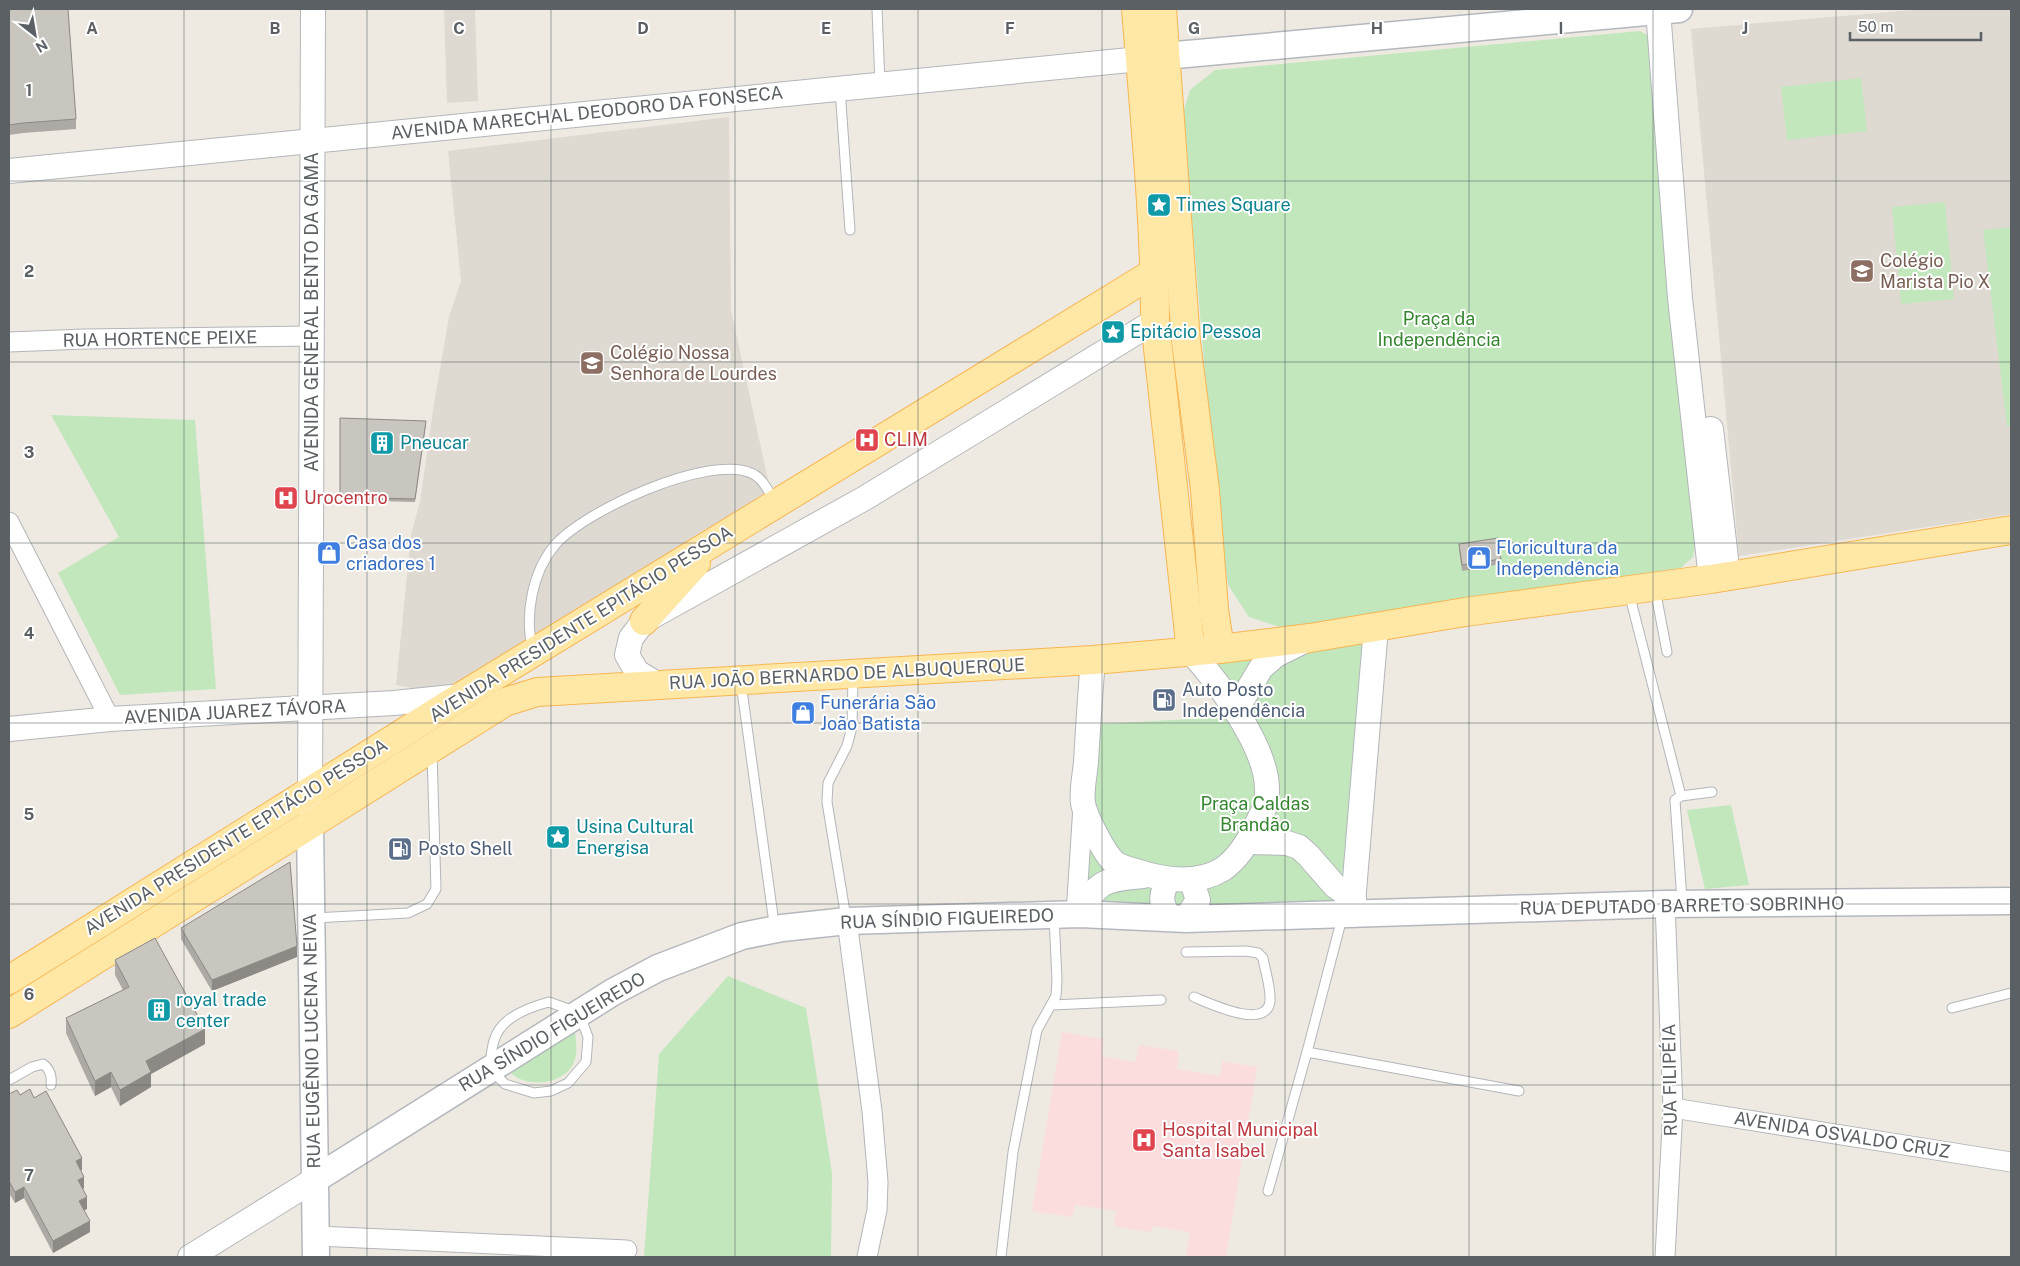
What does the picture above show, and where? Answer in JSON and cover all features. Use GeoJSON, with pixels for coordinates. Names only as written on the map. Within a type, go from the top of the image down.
{"type":"FeatureCollection","features":[{"type":"Feature","properties":{"kind":"main road"},"geometry":{"type":"LineString","coordinates":[[1136,9],[1153,58],[1205,490],[1214,609],[1220,648]]}},
{"type":"Feature","properties":{"kind":"main road"},"geometry":{"type":"LineString","coordinates":[[1162,9],[1153,58],[1151,184],[1155,321],[1192,652],[1310,638],[1465,612],[1720,578],[2011,530]]}},
{"type":"Feature","properties":{"kind":"main road"},"geometry":{"type":"LineString","coordinates":[[1153,58],[1665,9]]}},
{"type":"Feature","properties":{"kind":"main road","name":"AVENIDA PRESIDENTE EPITÁCIO PESSOA"},"geometry":{"type":"LineString","coordinates":[[9,980],[533,652],[1155,272]]}},
{"type":"Feature","properties":{"kind":"main road"},"geometry":{"type":"LineString","coordinates":[[644,621],[717,540]]}},
{"type":"Feature","properties":{"kind":"main road","name":"RUA JOÃO BERNARDO DE ALBUQUERQUE"},"geometry":{"type":"LineString","coordinates":[[505,702],[537,692],[657,684],[853,675],[1192,652]]}},
{"type":"Feature","properties":{"kind":"main road","name":"AVENIDA PRESIDENTE EPITÁCIO PESSOA"},"geometry":{"type":"LineString","coordinates":[[9,1014],[505,702]]}},
{"type":"Feature","properties":{"kind":"main road","name":"RUA EUGÊNIO LUCENA NEIVA"},"geometry":{"type":"LineString","coordinates":[[310,825],[316,1247]]}},
{"type":"Feature","properties":{"kind":"main road","name":"RUA DEPUTADO BARRETO SOBRINHO"},"geometry":{"type":"LineString","coordinates":[[1349,910],[1673,903],[2011,901]]}},
{"type":"Feature","properties":{"kind":"main road"},"geometry":{"type":"LineString","coordinates":[[1070,914],[1178,919],[1349,910]]}},
{"type":"Feature","properties":{"kind":"main road","name":"RUA SÍNDIO FIGUEIREDO"},"geometry":{"type":"LineString","coordinates":[[314,1180],[613,992],[658,968],[774,923],[1070,914]]}},
{"type":"Feature","properties":{"kind":"street","name":"AVENIDA GENERAL BENTO DA GAMA"},"geometry":{"type":"LineString","coordinates":[[310,825],[313,9]]}},
{"type":"Feature","properties":{"kind":"street"},"geometry":{"type":"LineString","coordinates":[[1665,9],[1680,298],[1720,578]]}},
{"type":"Feature","properties":{"kind":"street","name":"AVENIDA MARECHAL DEODORO DA FONSECA"},"geometry":{"type":"LineString","coordinates":[[9,171],[1153,58]]}},
{"type":"Feature","properties":{"kind":"street","name":"AVENIDA PRESIDENTE EPITÁCIO PESSOA"},"geometry":{"type":"LineString","coordinates":[[657,684],[637,672],[627,655],[631,638],[644,621],[864,498],[1155,321]]}},
{"type":"Feature","properties":{"kind":"street","name":"RUA HORTENCE PEIXE"},"geometry":{"type":"LineString","coordinates":[[9,342],[84,339],[312,336]]}},
{"type":"Feature","properties":{"kind":"street"},"geometry":{"type":"LineString","coordinates":[[9,522],[110,719]]}},
{"type":"Feature","properties":{"kind":"street"},"geometry":{"type":"LineString","coordinates":[[1349,910],[1376,627]]}},
{"type":"Feature","properties":{"kind":"street"},"geometry":{"type":"LineString","coordinates":[[1236,710],[1254,677],[1267,661],[1310,638]]}},
{"type":"Feature","properties":{"kind":"street"},"geometry":{"type":"LineString","coordinates":[[1083,804],[1108,857],[1116,863],[1170,878],[1211,875],[1225,868],[1248,842],[1266,806],[1268,787],[1263,766],[1236,710],[1215,678],[1192,652]]}},
{"type":"Feature","properties":{"kind":"street"},"geometry":{"type":"LineString","coordinates":[[1070,914],[1083,804],[1093,660]]}},
{"type":"Feature","properties":{"kind":"street","name":"AVENIDA JUAREZ TÁVORA"},"geometry":{"type":"LineString","coordinates":[[9,729],[110,719],[394,703],[462,696]]}},
{"type":"Feature","properties":{"kind":"street"},"geometry":{"type":"LineString","coordinates":[[1248,842],[1287,844],[1299,847],[1335,886],[1349,910]]}},
{"type":"Feature","properties":{"kind":"street","name":"RUA SÍNDIO FIGUEIREDO"},"geometry":{"type":"LineString","coordinates":[[1070,914],[1101,884],[1120,878],[1170,878]]}},
{"type":"Feature","properties":{"kind":"street"},"geometry":{"type":"LineString","coordinates":[[1170,878],[1198,900],[1178,919],[1161,901],[1162,892],[1170,878]]}},
{"type":"Feature","properties":{"kind":"street","name":"RUA FILIPÉIA"},"geometry":{"type":"LineString","coordinates":[[1665,1257],[1673,1108],[1673,903]]}},
{"type":"Feature","properties":{"kind":"street"},"geometry":{"type":"LineString","coordinates":[[847,922],[872,1112],[878,1182],[877,1210],[867,1257]]}},
{"type":"Feature","properties":{"kind":"street","name":"AVENIDA OSVALDO CRUZ"},"geometry":{"type":"LineString","coordinates":[[1673,1108],[2011,1162]]}},
{"type":"Feature","properties":{"kind":"street"},"geometry":{"type":"LineString","coordinates":[[190,1257],[314,1180]]}},
{"type":"Feature","properties":{"kind":"street"},"geometry":{"type":"LineString","coordinates":[[316,1247],[627,1250]]}},
{"type":"Feature","properties":{"kind":"lane"},"geometry":{"type":"LineString","coordinates":[[877,9],[880,85]]}},
{"type":"Feature","properties":{"kind":"lane"},"geometry":{"type":"LineString","coordinates":[[840,88],[850,230]]}},
{"type":"Feature","properties":{"kind":"lane"},"geometry":{"type":"LineString","coordinates":[[533,652],[529,636],[529,617],[533,590],[543,565],[555,546],[594,514],[609,505],[669,481],[725,469],[752,473],[762,482],[776,504]]}},
{"type":"Feature","properties":{"kind":"lane"},"geometry":{"type":"LineString","coordinates":[[1641,589],[1667,652]]}},
{"type":"Feature","properties":{"kind":"lane"},"geometry":{"type":"LineString","coordinates":[[1641,589],[1681,796]]}},
{"type":"Feature","properties":{"kind":"lane"},"geometry":{"type":"LineString","coordinates":[[847,922],[826,802],[828,783],[847,746],[852,727],[853,675]]}},
{"type":"Feature","properties":{"kind":"lane"},"geometry":{"type":"LineString","coordinates":[[741,680],[774,923]]}},
{"type":"Feature","properties":{"kind":"lane"},"geometry":{"type":"LineString","coordinates":[[311,918],[408,913],[427,904],[436,889],[431,748]]}},
{"type":"Feature","properties":{"kind":"lane"},"geometry":{"type":"LineString","coordinates":[[1673,903],[1682,887],[1674,808],[1675,800],[1681,796],[1712,792]]}},
{"type":"Feature","properties":{"kind":"lane"},"geometry":{"type":"LineString","coordinates":[[1268,1191],[1349,910]]}},
{"type":"Feature","properties":{"kind":"lane"},"geometry":{"type":"LineString","coordinates":[[1001,1257],[1013,1152],[1037,1030],[1056,996],[1057,980],[1070,914]]}},
{"type":"Feature","properties":{"kind":"lane"},"geometry":{"type":"LineString","coordinates":[[1186,952],[1246,951],[1258,953],[1263,958],[1270,1002],[1266,1010],[1259,1015],[1231,1012],[1194,997]]}},
{"type":"Feature","properties":{"kind":"lane"},"geometry":{"type":"LineString","coordinates":[[1952,1008],[2011,993]]}},
{"type":"Feature","properties":{"kind":"lane"},"geometry":{"type":"LineString","coordinates":[[1052,1005],[1161,1000]]}},
{"type":"Feature","properties":{"kind":"lane"},"geometry":{"type":"LineString","coordinates":[[490,1069],[505,1084],[534,1093],[551,1091],[568,1083],[586,1062],[588,1037],[579,1013]]}},
{"type":"Feature","properties":{"kind":"lane"},"geometry":{"type":"LineString","coordinates":[[1307,1052],[1519,1090]]}},
{"type":"Feature","properties":{"kind":"lane"},"geometry":{"type":"LineString","coordinates":[[9,1080],[32,1067],[43,1064],[50,1072],[52,1078],[51,1085]]}},
{"type":"Feature","properties":{"kind":"shaded area"},"geometry":{"type":"Polygon","coordinates":[[[444,9],[475,9],[478,101],[447,103],[444,9]]]}},
{"type":"Feature","properties":{"kind":"shaded area","name":"Colégio Marista Pio X"},"geometry":{"type":"Polygon","coordinates":[[[1924,9],[2011,9],[2011,514],[1739,556],[1691,29],[1924,9]]]}},
{"type":"Feature","properties":{"kind":"shaded area","name":"Colégio Nossa Senhora de Lourdes"},"geometry":{"type":"Polygon","coordinates":[[[729,117],[731,310],[771,494],[460,682],[431,688],[412,688],[396,685],[411,535],[420,502],[449,317],[461,281],[448,151],[729,117]]]}},
{"type":"Feature","properties":{"kind":"shaded area","name":"Hospital Municipal Santa Isabel"},"geometry":{"type":"Polygon","coordinates":[[[1062,1032],[1104,1039],[1102,1057],[1136,1062],[1139,1045],[1179,1051],[1177,1069],[1220,1076],[1222,1061],[1257,1067],[1226,1257],[1186,1257],[1190,1232],[1152,1226],[1151,1232],[1114,1226],[1116,1211],[1075,1205],[1072,1217],[1032,1211],[1062,1032]]]}},
{"type":"Feature","properties":{"kind":"green space","name":"Praça da Independência"},"geometry":{"type":"Polygon","coordinates":[[[1640,31],[1649,36],[1696,542],[1693,557],[1681,568],[1283,628],[1249,617],[1228,585],[1215,491],[1183,113],[1190,90],[1215,70],[1640,31]]]}},
{"type":"Feature","properties":{"kind":"green space"},"geometry":{"type":"Polygon","coordinates":[[[1861,78],[1867,131],[1787,140],[1781,87],[1861,78]]]}},
{"type":"Feature","properties":{"kind":"green space"},"geometry":{"type":"Polygon","coordinates":[[[1945,202],[1954,299],[1901,304],[1892,207],[1945,202]]]}},
{"type":"Feature","properties":{"kind":"green space"},"geometry":{"type":"Polygon","coordinates":[[[2011,227],[2011,426],[2007,426],[1983,230],[2011,227]]]}},
{"type":"Feature","properties":{"kind":"green space"},"geometry":{"type":"Polygon","coordinates":[[[51,415],[195,420],[216,689],[120,695],[58,573],[119,537],[51,415]]]}},
{"type":"Feature","properties":{"kind":"green space","name":"Praça Caldas Brandão"},"geometry":{"type":"Polygon","coordinates":[[[1364,638],[1352,915],[1080,914],[1100,724],[1227,717],[1212,661],[1364,638]]]}},
{"type":"Feature","properties":{"kind":"green space"},"geometry":{"type":"Polygon","coordinates":[[[1731,805],[1749,885],[1705,889],[1687,810],[1731,805]]]}},
{"type":"Feature","properties":{"kind":"green space"},"geometry":{"type":"Polygon","coordinates":[[[728,976],[806,1008],[832,1173],[831,1257],[644,1257],[659,1054],[728,976]]]}},
{"type":"Feature","properties":{"kind":"green space"},"geometry":{"type":"Polygon","coordinates":[[[575,1032],[575,1059],[569,1070],[562,1076],[554,1080],[534,1082],[525,1081],[510,1072],[575,1032]]]}},
{"type":"Feature","properties":{"kind":"building"},"geometry":{"type":"Polygon","coordinates":[[[9,9],[68,9],[76,119],[9,125],[9,9]]]}},
{"type":"Feature","properties":{"kind":"building","name":"Pneucar"},"geometry":{"type":"Polygon","coordinates":[[[340,418],[426,421],[415,499],[340,497],[340,418]]]}},
{"type":"Feature","properties":{"kind":"building"},"geometry":{"type":"Polygon","coordinates":[[[1498,538],[1501,559],[1462,565],[1459,544],[1498,538]]]}},
{"type":"Feature","properties":{"kind":"building"},"geometry":{"type":"Polygon","coordinates":[[[290,862],[297,946],[212,980],[181,928],[290,862]]]}},
{"type":"Feature","properties":{"kind":"building"},"geometry":{"type":"Polygon","coordinates":[[[155,938],[205,1029],[146,1061],[151,1072],[120,1090],[111,1072],[95,1081],[66,1018],[129,987],[115,960],[155,938]]]}},
{"type":"Feature","properties":{"kind":"building"},"geometry":{"type":"Polygon","coordinates":[[[30,1089],[34,1098],[46,1091],[82,1158],[76,1161],[84,1177],[78,1180],[87,1197],[79,1201],[90,1221],[53,1241],[24,1187],[15,1192],[9,1181],[9,1094],[17,1090],[20,1095],[30,1089]]]}},
{"type":"Feature","properties":{"kind":"place","name":"Times Square"},"geometry":{"type":"Point","coordinates":[1159,205]}},
{"type":"Feature","properties":{"kind":"place","name":"Colégio Marista Pio X"},"geometry":{"type":"Point","coordinates":[1862,271]}},
{"type":"Feature","properties":{"kind":"place","name":"Epitácio Pessoa"},"geometry":{"type":"Point","coordinates":[1113,332]}},
{"type":"Feature","properties":{"kind":"place","name":"Colégio Nossa Senhora de Lourdes"},"geometry":{"type":"Point","coordinates":[592,363]}},
{"type":"Feature","properties":{"kind":"place","name":"CLIM"},"geometry":{"type":"Point","coordinates":[867,440]}},
{"type":"Feature","properties":{"kind":"place","name":"Pneucar"},"geometry":{"type":"Point","coordinates":[382,443]}},
{"type":"Feature","properties":{"kind":"place","name":"Urocentro"},"geometry":{"type":"Point","coordinates":[286,498]}},
{"type":"Feature","properties":{"kind":"place","name":"Casa dos criadores 1"},"geometry":{"type":"Point","coordinates":[329,553]}},
{"type":"Feature","properties":{"kind":"place","name":"Floricultura da Independência"},"geometry":{"type":"Point","coordinates":[1479,558]}},
{"type":"Feature","properties":{"kind":"place","name":"Auto Posto Independência"},"geometry":{"type":"Point","coordinates":[1164,700]}},
{"type":"Feature","properties":{"kind":"place","name":"Funerária São João Batista"},"geometry":{"type":"Point","coordinates":[803,713]}},
{"type":"Feature","properties":{"kind":"place","name":"Usina Cultural Energisa"},"geometry":{"type":"Point","coordinates":[558,837]}},
{"type":"Feature","properties":{"kind":"place","name":"Posto Shell"},"geometry":{"type":"Point","coordinates":[400,849]}},
{"type":"Feature","properties":{"kind":"place","name":"royal trade center"},"geometry":{"type":"Point","coordinates":[159,1010]}},
{"type":"Feature","properties":{"kind":"place","name":"Hospital Municipal Santa Isabel"},"geometry":{"type":"Point","coordinates":[1144,1140]}}]}
